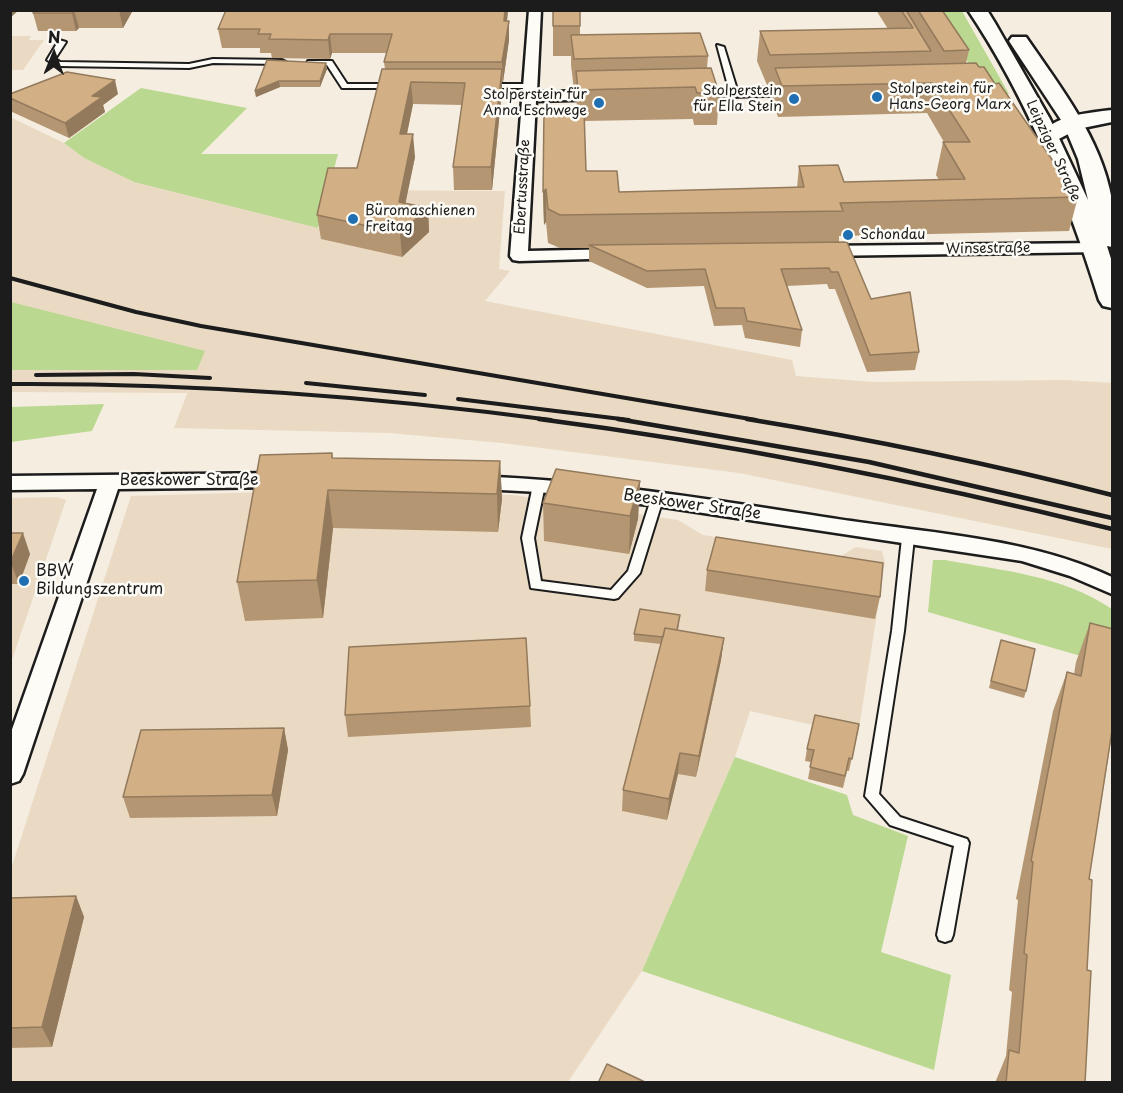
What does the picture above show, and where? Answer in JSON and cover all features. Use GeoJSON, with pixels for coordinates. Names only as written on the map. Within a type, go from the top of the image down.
{"type":"FeatureCollection","features":[{"type":"Feature","properties":{"kind":"main road","name":"Leipziger Straße"},"geometry":{"type":"LineString","coordinates":[[977,10],[1028,96],[1049,137],[1061,175],[1105,246]]}},
{"type":"Feature","properties":{"kind":"main road","name":"Leipziger Straße"},"geometry":{"type":"LineString","coordinates":[[997,10],[1077,130],[1089,159],[1113,300]]}},
{"type":"Feature","properties":{"kind":"main road"},"geometry":{"type":"LineString","coordinates":[[1049,137],[1077,130],[1113,116]]}},
{"type":"Feature","properties":{"kind":"main road"},"geometry":{"type":"LineString","coordinates":[[1077,130],[1113,129]]}},
{"type":"Feature","properties":{"kind":"street","name":"Ebertusstraße"},"geometry":{"type":"LineString","coordinates":[[535,10],[519,256],[639,254]]}},
{"type":"Feature","properties":{"kind":"street"},"geometry":{"type":"LineString","coordinates":[[528,91],[624,95]]}},
{"type":"Feature","properties":{"kind":"street"},"geometry":{"type":"LineString","coordinates":[[671,94],[817,91]]}},
{"type":"Feature","properties":{"kind":"street","name":"Winsestraße"},"geometry":{"type":"LineString","coordinates":[[802,251],[1105,246]]}},
{"type":"Feature","properties":{"kind":"street","name":"Beeskower Straße"},"geometry":{"type":"LineString","coordinates":[[10,483],[301,480]]}},
{"type":"Feature","properties":{"kind":"street"},"geometry":{"type":"LineString","coordinates":[[10,774],[110,481]]}},
{"type":"Feature","properties":{"kind":"street","name":"Beeskower Straße"},"geometry":{"type":"LineString","coordinates":[[456,483],[539,485],[657,499],[1023,554],[1078,570],[1113,586]]}},
{"type":"Feature","properties":{"kind":"lane"},"geometry":{"type":"LineString","coordinates":[[62,42],[51,60],[59,64],[189,66],[213,62],[294,63]]}},
{"type":"Feature","properties":{"kind":"lane"},"geometry":{"type":"LineString","coordinates":[[720,47],[734,93]]}},
{"type":"Feature","properties":{"kind":"lane"},"geometry":{"type":"LineString","coordinates":[[306,63],[332,60],[345,86],[403,86]]}},
{"type":"Feature","properties":{"kind":"lane"},"geometry":{"type":"LineString","coordinates":[[483,86],[528,91]]}},
{"type":"Feature","properties":{"kind":"lane"},"geometry":{"type":"LineString","coordinates":[[539,485],[528,538],[535,585],[603,594],[614,595],[634,573],[657,499]]}},
{"type":"Feature","properties":{"kind":"lane"},"geometry":{"type":"LineString","coordinates":[[909,538],[898,631],[872,796],[895,821],[962,843],[945,935]]}},
{"type":"Feature","properties":{"kind":"shaded area"},"geometry":{"type":"Polygon","coordinates":[[[11,36],[31,36],[29,40],[44,40],[23,70],[11,70],[11,36]]]}},
{"type":"Feature","properties":{"kind":"shaded area"},"geometry":{"type":"Polygon","coordinates":[[[10,117],[64,143],[84,158],[134,182],[319,228],[329,190],[505,191],[499,269],[510,271],[485,301],[792,360],[796,376],[873,382],[1065,380],[1112,383],[1112,549],[739,473],[502,443],[389,433],[174,428],[190,386],[186,393],[11,392],[11,370],[54,369],[11,302],[10,117]]]}},
{"type":"Feature","properties":{"kind":"shaded area"},"geometry":{"type":"Polygon","coordinates":[[[339,490],[513,495],[678,520],[703,535],[839,557],[856,547],[882,551],[885,562],[858,735],[750,711],[735,757],[642,971],[568,1082],[11,1082],[11,869],[131,496],[339,490]]]}},
{"type":"Feature","properties":{"kind":"shaded area","name":"BBW Bildungszentrum"},"geometry":{"type":"Polygon","coordinates":[[[57,497],[66,500],[11,663],[11,498],[57,497]]]}},
{"type":"Feature","properties":{"kind":"green space"},"geometry":{"type":"Polygon","coordinates":[[[935,11],[962,11],[1009,94],[993,101],[935,11]]]}},
{"type":"Feature","properties":{"kind":"green space"},"geometry":{"type":"Polygon","coordinates":[[[141,88],[247,108],[201,154],[338,154],[318,228],[134,182],[84,158],[64,143],[141,88]]]}},
{"type":"Feature","properties":{"kind":"green space"},"geometry":{"type":"Polygon","coordinates":[[[10,302],[205,351],[197,370],[11,370],[10,302]]]}},
{"type":"Feature","properties":{"kind":"green space"},"geometry":{"type":"Polygon","coordinates":[[[104,404],[92,431],[11,442],[11,407],[104,404]]]}},
{"type":"Feature","properties":{"kind":"green space"},"geometry":{"type":"Polygon","coordinates":[[[933,560],[1010,571],[1052,581],[1093,598],[1112,609],[1112,665],[928,612],[933,560]]]}},
{"type":"Feature","properties":{"kind":"green space"},"geometry":{"type":"Polygon","coordinates":[[[735,757],[847,795],[853,815],[908,836],[881,952],[951,975],[934,1070],[642,971],[735,757]]]}},
{"type":"Feature","properties":{"kind":"building"},"geometry":{"type":"Polygon","coordinates":[[[35,10],[73,10],[72,13],[33,13],[35,10]]]}},
{"type":"Feature","properties":{"kind":"building"},"geometry":{"type":"Polygon","coordinates":[[[226,10],[505,10],[504,21],[509,21],[502,62],[384,62],[392,34],[330,34],[328,40],[269,39],[271,34],[258,34],[260,29],[218,29],[226,10]]]}},
{"type":"Feature","properties":{"kind":"building"},"geometry":{"type":"Polygon","coordinates":[[[553,10],[580,10],[580,26],[553,26],[553,10]]]}},
{"type":"Feature","properties":{"kind":"building"},"geometry":{"type":"Polygon","coordinates":[[[901,10],[906,10],[931,51],[770,55],[760,31],[913,28],[901,10]]]}},
{"type":"Feature","properties":{"kind":"building"},"geometry":{"type":"Polygon","coordinates":[[[918,10],[942,10],[969,50],[944,51],[918,10]]]}},
{"type":"Feature","properties":{"kind":"building"},"geometry":{"type":"Polygon","coordinates":[[[700,33],[708,56],[574,59],[571,35],[700,33]]]}},
{"type":"Feature","properties":{"kind":"building"},"geometry":{"type":"Polygon","coordinates":[[[267,60],[326,63],[320,81],[279,81],[255,91],[267,60]]]}},
{"type":"Feature","properties":{"kind":"building"},"geometry":{"type":"Polygon","coordinates":[[[976,63],[979,67],[984,67],[995,84],[999,83],[1078,197],[840,203],[843,211],[560,215],[548,209],[546,189],[543,192],[544,110],[584,110],[586,171],[617,171],[619,192],[804,187],[799,166],[838,165],[844,182],[965,179],[943,142],[970,142],[932,83],[782,86],[775,68],[976,63]]]}},
{"type":"Feature","properties":{"kind":"building"},"geometry":{"type":"Polygon","coordinates":[[[711,68],[719,93],[697,93],[695,87],[578,90],[576,71],[711,68]]]}},
{"type":"Feature","properties":{"kind":"building"},"geometry":{"type":"Polygon","coordinates":[[[382,69],[502,69],[491,167],[453,167],[465,83],[411,82],[400,134],[413,134],[399,202],[428,208],[400,233],[317,215],[328,168],[357,168],[382,69]]]}},
{"type":"Feature","properties":{"kind":"building"},"geometry":{"type":"Polygon","coordinates":[[[67,72],[115,80],[92,96],[102,97],[65,123],[10,98],[10,94],[67,72]]]}},
{"type":"Feature","properties":{"kind":"building"},"geometry":{"type":"Polygon","coordinates":[[[847,242],[871,299],[910,292],[919,352],[870,355],[838,272],[831,272],[829,268],[781,269],[802,330],[747,321],[744,308],[716,308],[705,269],[647,271],[589,245],[847,242]]]}},
{"type":"Feature","properties":{"kind":"building"},"geometry":{"type":"Polygon","coordinates":[[[332,453],[332,458],[500,461],[497,494],[328,490],[317,580],[237,582],[260,455],[332,453]]]}},
{"type":"Feature","properties":{"kind":"building"},"geometry":{"type":"Polygon","coordinates":[[[556,469],[640,481],[630,516],[543,503],[556,469]]]}},
{"type":"Feature","properties":{"kind":"building"},"geometry":{"type":"Polygon","coordinates":[[[10,533],[23,533],[10,563],[10,533]]]}},
{"type":"Feature","properties":{"kind":"building"},"geometry":{"type":"Polygon","coordinates":[[[716,537],[883,563],[880,597],[707,570],[716,537]]]}},
{"type":"Feature","properties":{"kind":"building"},"geometry":{"type":"Polygon","coordinates":[[[640,609],[680,615],[677,630],[665,628],[663,637],[634,634],[640,609]]]}},
{"type":"Feature","properties":{"kind":"building"},"geometry":{"type":"Polygon","coordinates":[[[1090,623],[1113,629],[1113,724],[1089,879],[1092,880],[1087,970],[1091,971],[1085,1083],[1006,1083],[1009,1050],[1019,1053],[1027,955],[1024,953],[1033,862],[1031,861],[1067,672],[1081,676],[1090,623]]]}},
{"type":"Feature","properties":{"kind":"building"},"geometry":{"type":"Polygon","coordinates":[[[665,628],[724,638],[699,756],[680,753],[669,799],[623,790],[665,628]]]}},
{"type":"Feature","properties":{"kind":"building"},"geometry":{"type":"Polygon","coordinates":[[[526,638],[530,706],[345,715],[349,647],[526,638]]]}},
{"type":"Feature","properties":{"kind":"building"},"geometry":{"type":"Polygon","coordinates":[[[1001,640],[1035,649],[1026,691],[991,681],[1001,640]]]}},
{"type":"Feature","properties":{"kind":"building"},"geometry":{"type":"Polygon","coordinates":[[[815,715],[859,724],[852,759],[849,758],[845,776],[810,767],[814,750],[807,749],[815,715]]]}},
{"type":"Feature","properties":{"kind":"building"},"geometry":{"type":"Polygon","coordinates":[[[284,728],[272,795],[123,797],[141,730],[284,728]]]}},
{"type":"Feature","properties":{"kind":"building"},"geometry":{"type":"Polygon","coordinates":[[[76,896],[42,1027],[10,1028],[10,898],[76,896]]]}},
{"type":"Feature","properties":{"kind":"building"},"geometry":{"type":"Polygon","coordinates":[[[607,1064],[647,1083],[598,1083],[607,1064]]]}},
{"type":"Feature","properties":{"kind":"railway"},"geometry":{"type":"LineString","coordinates":[[10,278],[136,312],[201,326],[756,420]]}},
{"type":"Feature","properties":{"kind":"railway"},"geometry":{"type":"LineString","coordinates":[[36,375],[134,374],[210,378]]}},
{"type":"Feature","properties":{"kind":"railway"},"geometry":{"type":"LineString","coordinates":[[306,383],[425,395]]}},
{"type":"Feature","properties":{"kind":"railway"},"geometry":{"type":"LineString","coordinates":[[10,384],[146,386],[281,393],[416,404],[551,420]]}},
{"type":"Feature","properties":{"kind":"railway"},"geometry":{"type":"LineString","coordinates":[[458,399],[629,420]]}},
{"type":"Feature","properties":{"kind":"railway"},"geometry":{"type":"LineString","coordinates":[[539,419],[755,452],[899,480],[1112,529]]}},
{"type":"Feature","properties":{"kind":"railway"},"geometry":{"type":"LineString","coordinates":[[618,419],[869,462],[1112,518]]}},
{"type":"Feature","properties":{"kind":"railway"},"geometry":{"type":"LineString","coordinates":[[747,419],[930,453],[1112,495]]}},
{"type":"Feature","properties":{"kind":"place","name":"Stolperstein für Hans-Georg Marx"},"geometry":{"type":"Point","coordinates":[877,97]}},
{"type":"Feature","properties":{"kind":"place","name":"Stolperstein für Ella Stein"},"geometry":{"type":"Point","coordinates":[794,99]}},
{"type":"Feature","properties":{"kind":"place","name":"Stolperstein für Anna Eschwege"},"geometry":{"type":"Point","coordinates":[599,103]}},
{"type":"Feature","properties":{"kind":"place","name":"Büromaschienen Freitag"},"geometry":{"type":"Point","coordinates":[353,219]}},
{"type":"Feature","properties":{"kind":"place","name":"Schondau"},"geometry":{"type":"Point","coordinates":[848,235]}},
{"type":"Feature","properties":{"kind":"place","name":"BBW Bildungszentrum"},"geometry":{"type":"Point","coordinates":[24,581]}}]}
